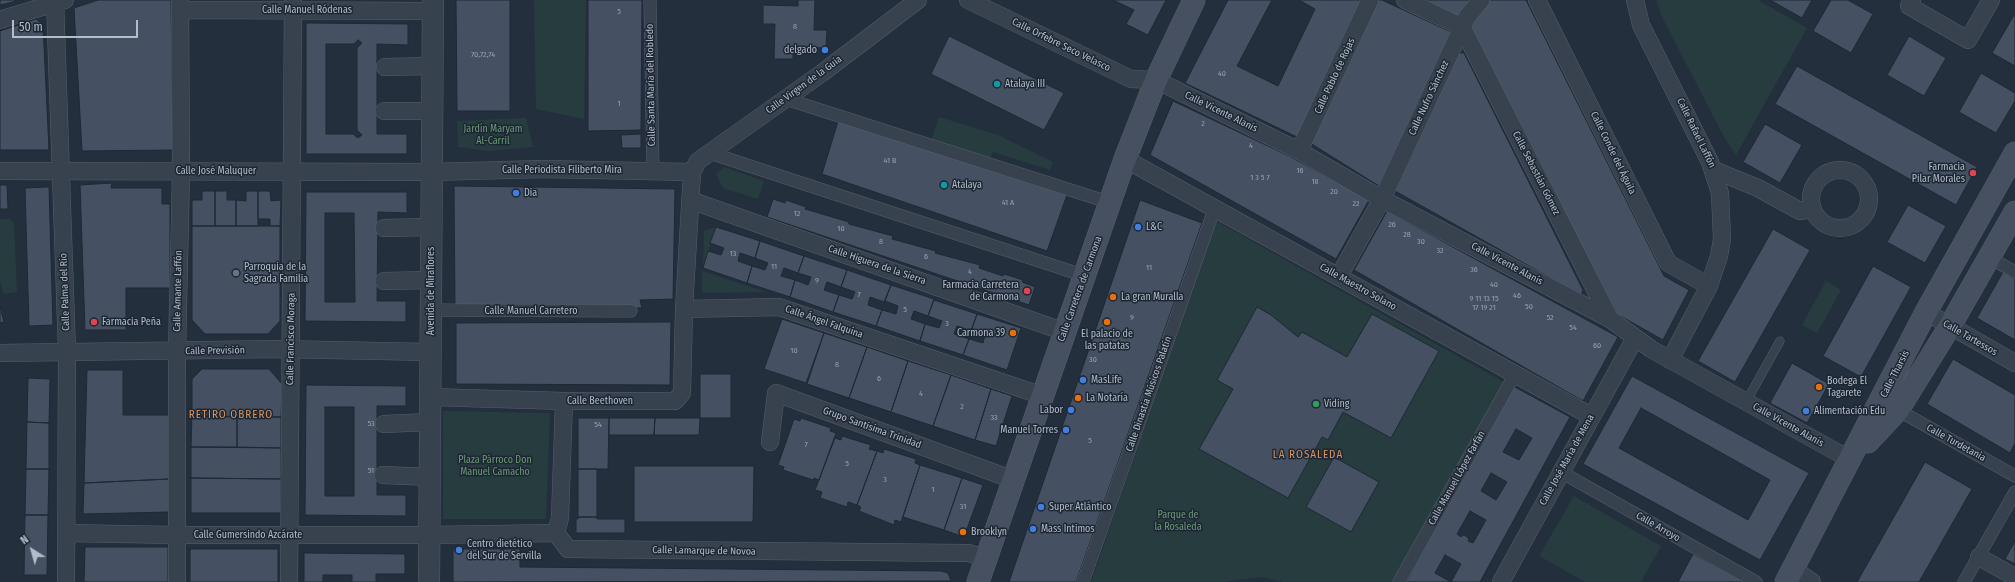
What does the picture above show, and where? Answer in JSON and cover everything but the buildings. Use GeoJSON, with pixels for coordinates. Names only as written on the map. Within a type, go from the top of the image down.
{"type":"FeatureCollection","features":[{"type":"Feature","properties":{"kind":"main road","name":"Calle Carretera de Carmona"},"geometry":{"type":"LineString","coordinates":[[978,582],[1111,203],[1125,159],[1156,80],[1194,0]]}},
{"type":"Feature","properties":{"kind":"main road","name":"Calle Tharsis"},"geometry":{"type":"LineString","coordinates":[[1851,460],[1926,312],[2015,153]]}},
{"type":"Feature","properties":{"kind":"main road","name":"Calle Tharsis"},"geometry":{"type":"LineString","coordinates":[[1851,460],[1898,410],[1950,326],[2015,212]]}},
{"type":"Feature","properties":{"kind":"main road"},"geometry":{"type":"LineString","coordinates":[[1790,576],[1851,460]]}},
{"type":"Feature","properties":{"kind":"street","name":"Calle Santa María del Robledo"},"geometry":{"type":"LineString","coordinates":[[650,0],[653,170]]}},
{"type":"Feature","properties":{"kind":"street","name":"Calle Virgen de la Guía"},"geometry":{"type":"LineString","coordinates":[[692,172],[698,161],[786,99],[903,13],[918,0]]}},
{"type":"Feature","properties":{"kind":"street","name":"Calle Orfebre Seco Velasco"},"geometry":{"type":"LineString","coordinates":[[968,0],[1131,79],[1156,80]]}},
{"type":"Feature","properties":{"kind":"street","name":"Calle Pablo de Rojas"},"geometry":{"type":"LineString","coordinates":[[1299,151],[1370,0]]}},
{"type":"Feature","properties":{"kind":"street"},"geometry":{"type":"LineString","coordinates":[[1405,0],[1462,27]]}},
{"type":"Feature","properties":{"kind":"street","name":"Calle Nufro Sánchez"},"geometry":{"type":"LineString","coordinates":[[1339,276],[1382,199],[1467,17],[1481,0]]}},
{"type":"Feature","properties":{"kind":"street","name":"Calle Conde del Águila"},"geometry":{"type":"LineString","coordinates":[[1537,0],[1668,263],[1709,286]]}},
{"type":"Feature","properties":{"kind":"street","name":"Calle Rafael Laffón"},"geometry":{"type":"LineString","coordinates":[[1635,0],[1641,25],[1714,170],[1720,193],[1722,238],[1719,256],[1709,286],[1670,360]]}},
{"type":"Feature","properties":{"kind":"street"},"geometry":{"type":"LineString","coordinates":[[1912,0],[1908,6],[1968,40],[1991,0]]}},
{"type":"Feature","properties":{"kind":"street"},"geometry":{"type":"LineString","coordinates":[[0,20],[58,1]]}},
{"type":"Feature","properties":{"kind":"street","name":"Calle Palma del Río"},"geometry":{"type":"LineString","coordinates":[[58,1],[67,352],[66,582]]}},
{"type":"Feature","properties":{"kind":"street","name":"Calle Manuel Ródenas"},"geometry":{"type":"LineString","coordinates":[[181,5],[433,6]]}},
{"type":"Feature","properties":{"kind":"street","name":"Calle Amante Laffón"},"geometry":{"type":"LineString","coordinates":[[177,582],[177,352],[181,171],[181,5]]}},
{"type":"Feature","properties":{"kind":"street","name":"Calle Francisco Moraga"},"geometry":{"type":"LineString","coordinates":[[289,582],[292,350],[293,5]]}},
{"type":"Feature","properties":{"kind":"street","name":"Avenida de Miraflores"},"geometry":{"type":"LineString","coordinates":[[429,582],[433,6]]}},
{"type":"Feature","properties":{"kind":"street","name":"Calle Sebastián Gómez"},"geometry":{"type":"LineString","coordinates":[[1462,27],[1610,319]]}},
{"type":"Feature","properties":{"kind":"street"},"geometry":{"type":"LineString","coordinates":[[384,67],[432,66]]}},
{"type":"Feature","properties":{"kind":"street","name":"Calle Vicente Alanís"},"geometry":{"type":"LineString","coordinates":[[1156,80],[1299,151],[1382,199],[1610,319],[1670,360],[1851,460]]}},
{"type":"Feature","properties":{"kind":"street"},"geometry":{"type":"LineString","coordinates":[[786,99],[1111,203]]}},
{"type":"Feature","properties":{"kind":"street"},"geometry":{"type":"LineString","coordinates":[[384,111],[432,111]]}},
{"type":"Feature","properties":{"kind":"street"},"geometry":{"type":"LineString","coordinates":[[710,153],[1085,276]]}},
{"type":"Feature","properties":{"kind":"street","name":"Calle Maestro Solano"},"geometry":{"type":"LineString","coordinates":[[1125,159],[1591,416]]}},
{"type":"Feature","properties":{"kind":"street","name":"Calle Periodista Filiberto Mira"},"geometry":{"type":"LineString","coordinates":[[432,172],[542,169],[653,170],[692,172]]}},
{"type":"Feature","properties":{"kind":"street"},"geometry":{"type":"LineString","coordinates":[[1714,170],[1758,188],[1800,211],[1812,209]]}},
{"type":"Feature","properties":{"kind":"street","name":"Calle José Maluquer"},"geometry":{"type":"LineString","coordinates":[[0,171],[432,172]]}},
{"type":"Feature","properties":{"kind":"street"},"geometry":{"type":"LineString","coordinates":[[684,309],[692,172]]}},
{"type":"Feature","properties":{"kind":"street","name":"Calle Higuera de la Sierra"},"geometry":{"type":"LineString","coordinates":[[690,200],[1065,332]]}},
{"type":"Feature","properties":{"kind":"street","name":"Calle Dinastia Músicos Palatín"},"geometry":{"type":"LineString","coordinates":[[1083,582],[1214,207]]}},
{"type":"Feature","properties":{"kind":"street"},"geometry":{"type":"LineString","coordinates":[[384,228],[431,227]]}},
{"type":"Feature","properties":{"kind":"street"},"geometry":{"type":"LineString","coordinates":[[1990,258],[2015,272]]}},
{"type":"Feature","properties":{"kind":"street"},"geometry":{"type":"LineString","coordinates":[[384,281],[431,280]]}},
{"type":"Feature","properties":{"kind":"street","name":"Calle Ángel Falquina"},"geometry":{"type":"LineString","coordinates":[[684,309],[779,307],[1043,396]]}},
{"type":"Feature","properties":{"kind":"street","name":"Calle Beethoven"},"geometry":{"type":"LineString","coordinates":[[430,397],[564,401],[675,401],[682,393],[684,309]]}},
{"type":"Feature","properties":{"kind":"street","name":"Calle Manuel Carretero"},"geometry":{"type":"LineString","coordinates":[[431,310],[631,312]]}},
{"type":"Feature","properties":{"kind":"street","name":"Calle Tartessos"},"geometry":{"type":"LineString","coordinates":[[1926,312],[2015,363]]}},
{"type":"Feature","properties":{"kind":"street","name":"Calle José María de Mena"},"geometry":{"type":"LineString","coordinates":[[1501,582],[1591,416],[1636,338]]}},
{"type":"Feature","properties":{"kind":"street","name":"Calle Previsión"},"geometry":{"type":"LineString","coordinates":[[0,353],[292,350],[430,352]]}},
{"type":"Feature","properties":{"kind":"street","name":"Calle Manuel López Farfán"},"geometry":{"type":"LineString","coordinates":[[1399,582],[1515,374]]}},
{"type":"Feature","properties":{"kind":"street","name":"Grupo Santísima Trinidad"},"geometry":{"type":"LineString","coordinates":[[770,442],[776,393],[1014,480]]}},
{"type":"Feature","properties":{"kind":"street"},"geometry":{"type":"LineString","coordinates":[[430,536],[556,533],[560,518],[564,401]]}},
{"type":"Feature","properties":{"kind":"street","name":"Calle Turdetania"},"geometry":{"type":"LineString","coordinates":[[1898,410],[2015,476]]}},
{"type":"Feature","properties":{"kind":"street"},"geometry":{"type":"LineString","coordinates":[[384,424],[430,422]]}},
{"type":"Feature","properties":{"kind":"street","name":"Calle Arroyo"},"geometry":{"type":"LineString","coordinates":[[1561,472],[1756,582]]}},
{"type":"Feature","properties":{"kind":"street"},"geometry":{"type":"LineString","coordinates":[[383,475],[430,476]]}},
{"type":"Feature","properties":{"kind":"street"},"geometry":{"type":"LineString","coordinates":[[1964,582],[2015,492]]}},
{"type":"Feature","properties":{"kind":"street","name":"Calle Gumersindo Azcárate"},"geometry":{"type":"LineString","coordinates":[[66,533],[430,536]]}},
{"type":"Feature","properties":{"kind":"street","name":"Calle Lamarque de Novoa"},"geometry":{"type":"LineString","coordinates":[[556,533],[568,550],[969,553],[986,560]]}},
{"type":"Feature","properties":{"kind":"street"},"geometry":{"type":"LineString","coordinates":[[1978,557],[2015,578]]}},
{"type":"Feature","properties":{"kind":"street"},"geometry":{"type":"LineString","coordinates":[[1790,576],[1812,582]]}},
{"type":"Feature","properties":{"kind":"lane"},"geometry":{"type":"LineString","coordinates":[[1746,402],[1780,341]]}},
{"type":"Feature","properties":{"kind":"green space"},"geometry":{"type":"Polygon","coordinates":[[[534,0],[586,0],[584,119],[536,109],[534,0]]]}},
{"type":"Feature","properties":{"kind":"green space"},"geometry":{"type":"Polygon","coordinates":[[[1656,0],[1758,0],[1807,28],[1736,155],[1725,139],[1663,19],[1656,0]]]}},
{"type":"Feature","properties":{"kind":"green space"},"geometry":{"type":"Polygon","coordinates":[[[939,117],[998,135],[1053,162],[1050,170],[993,152],[990,159],[931,141],[939,117]]]}},
{"type":"Feature","properties":{"kind":"green space","name":"Jardín Maryam Al-Carril"},"geometry":{"type":"Polygon","coordinates":[[[526,118],[533,147],[488,151],[458,147],[457,121],[526,118]]]}},
{"type":"Feature","properties":{"kind":"green space"},"geometry":{"type":"Polygon","coordinates":[[[724,167],[764,181],[758,199],[723,188],[716,174],[724,167]]]}},
{"type":"Feature","properties":{"kind":"green space"},"geometry":{"type":"Polygon","coordinates":[[[0,219],[10,219],[14,224],[17,292],[3,294],[0,279],[0,219]]]}},
{"type":"Feature","properties":{"kind":"green space","name":"Parque de la Rosaleda"},"geometry":{"type":"Polygon","coordinates":[[[1216,221],[1504,382],[1394,582],[1283,582],[1261,577],[1224,582],[1091,582],[1216,221]]]}},
{"type":"Feature","properties":{"kind":"green space"},"geometry":{"type":"Polygon","coordinates":[[[716,227],[703,268],[704,231],[716,227]]]}},
{"type":"Feature","properties":{"kind":"green space"},"geometry":{"type":"Polygon","coordinates":[[[702,271],[766,292],[702,293],[702,271]]]}},
{"type":"Feature","properties":{"kind":"green space"},"geometry":{"type":"Polygon","coordinates":[[[1826,281],[1841,290],[1817,333],[1802,325],[1826,281]]]}},
{"type":"Feature","properties":{"kind":"green space","name":"Plaza Párroco Don Manuel Camacho"},"geometry":{"type":"Polygon","coordinates":[[[443,411],[550,413],[546,519],[443,519],[443,411]]]}},
{"type":"Feature","properties":{"kind":"green space"},"geometry":{"type":"Polygon","coordinates":[[[1574,496],[1661,546],[1641,582],[1585,582],[1539,556],[1574,496]]]}},
{"type":"Feature","properties":{"kind":"place","name":"delgado"},"geometry":{"type":"Point","coordinates":[825,50]}},
{"type":"Feature","properties":{"kind":"place","name":"Atalaya III"},"geometry":{"type":"Point","coordinates":[997,84]}},
{"type":"Feature","properties":{"kind":"place","name":"Farmacia Pilar Morales"},"geometry":{"type":"Point","coordinates":[1973,173]}},
{"type":"Feature","properties":{"kind":"place","name":"Atalaya"},"geometry":{"type":"Point","coordinates":[944,185]}},
{"type":"Feature","properties":{"kind":"place","name":"Dia"},"geometry":{"type":"Point","coordinates":[516,193]}},
{"type":"Feature","properties":{"kind":"place","name":"L&C"},"geometry":{"type":"Point","coordinates":[1138,227]}},
{"type":"Feature","properties":{"kind":"place","name":"Parroquia de la Sagrada Familia"},"geometry":{"type":"Point","coordinates":[236,273]}},
{"type":"Feature","properties":{"kind":"place","name":"Farmacia Carretera de Carmona"},"geometry":{"type":"Point","coordinates":[1027,291]}},
{"type":"Feature","properties":{"kind":"place","name":"La gran Muralla"},"geometry":{"type":"Point","coordinates":[1113,297]}},
{"type":"Feature","properties":{"kind":"place","name":"Farmacia Peña"},"geometry":{"type":"Point","coordinates":[94,322]}},
{"type":"Feature","properties":{"kind":"place","name":"El palacio de las patatas"},"geometry":{"type":"Point","coordinates":[1107,322]}},
{"type":"Feature","properties":{"kind":"place","name":"Carmona 39"},"geometry":{"type":"Point","coordinates":[1013,333]}},
{"type":"Feature","properties":{"kind":"place","name":"MasLife"},"geometry":{"type":"Point","coordinates":[1083,380]}},
{"type":"Feature","properties":{"kind":"place","name":"Bodega El Tagarete"},"geometry":{"type":"Point","coordinates":[1819,387]}},
{"type":"Feature","properties":{"kind":"place","name":"La Notaría"},"geometry":{"type":"Point","coordinates":[1078,398]}},
{"type":"Feature","properties":{"kind":"place","name":"Viding"},"geometry":{"type":"Point","coordinates":[1316,404]}},
{"type":"Feature","properties":{"kind":"place","name":"Labor"},"geometry":{"type":"Point","coordinates":[1071,410]}},
{"type":"Feature","properties":{"kind":"place","name":"Alimentación Edu"},"geometry":{"type":"Point","coordinates":[1806,411]}},
{"type":"Feature","properties":{"kind":"place","name":"Manuel Torres"},"geometry":{"type":"Point","coordinates":[1066,430]}},
{"type":"Feature","properties":{"kind":"place","name":"Super Atlántico"},"geometry":{"type":"Point","coordinates":[1041,507]}},
{"type":"Feature","properties":{"kind":"place","name":"Mass Intimos"},"geometry":{"type":"Point","coordinates":[1033,529]}},
{"type":"Feature","properties":{"kind":"place","name":"Brooklyn"},"geometry":{"type":"Point","coordinates":[963,532]}},
{"type":"Feature","properties":{"kind":"place","name":"Centro dietético del Sur de Servilla"},"geometry":{"type":"Point","coordinates":[459,550]}},
{"type":"Feature","properties":{"kind":"district","name":"RETIRO OBRERO"},"geometry":{"type":"Point","coordinates":[231,415]}},
{"type":"Feature","properties":{"kind":"district","name":"LA ROSALEDA"},"geometry":{"type":"Point","coordinates":[1308,455]}}]}
